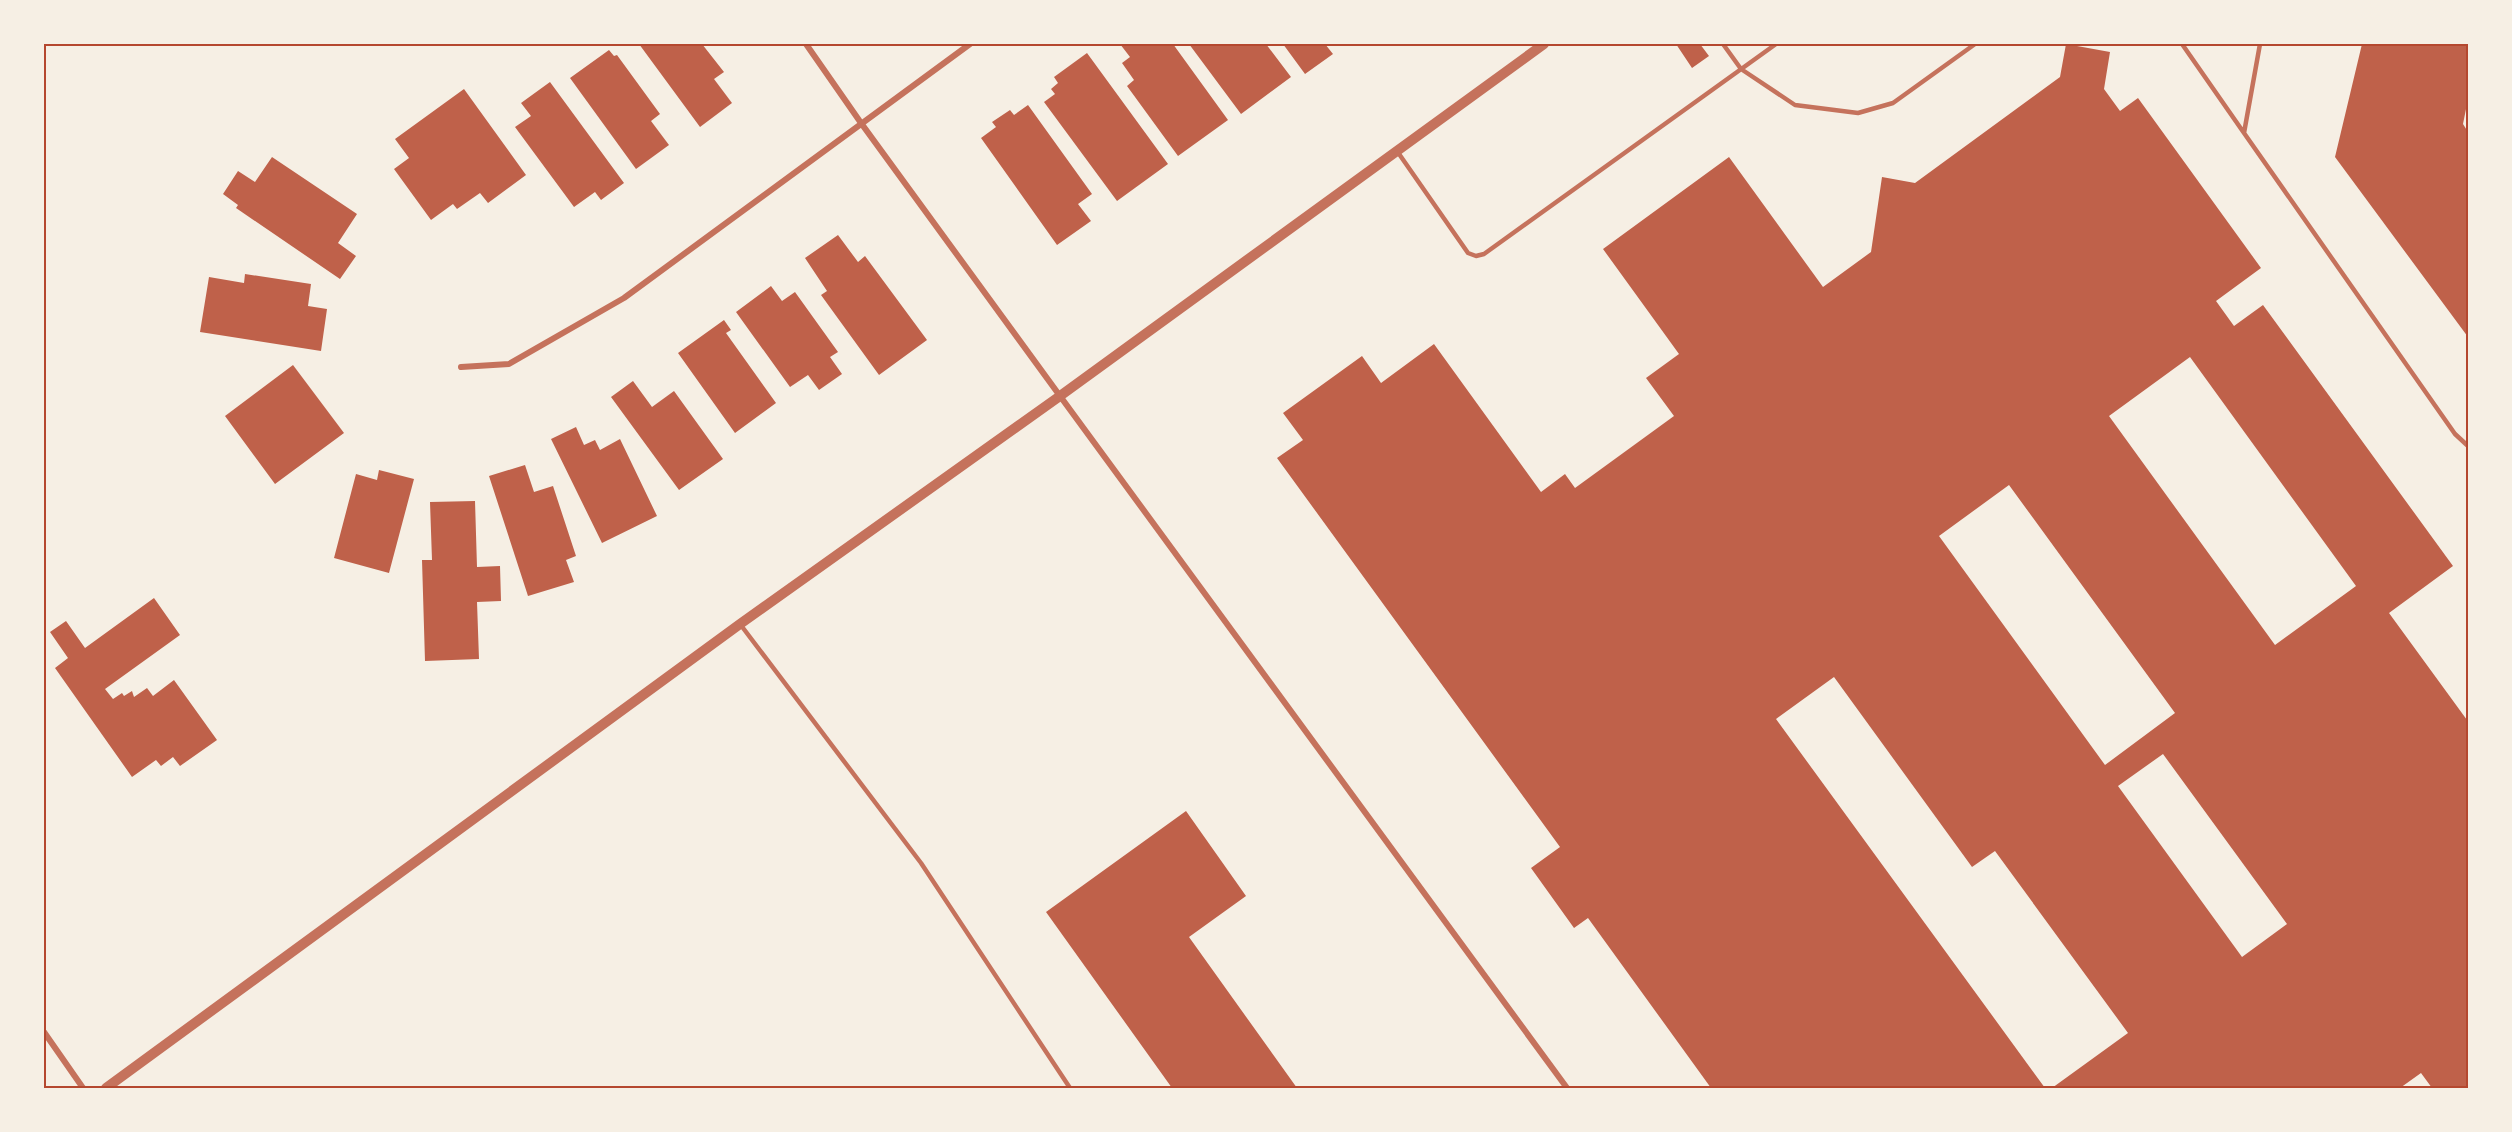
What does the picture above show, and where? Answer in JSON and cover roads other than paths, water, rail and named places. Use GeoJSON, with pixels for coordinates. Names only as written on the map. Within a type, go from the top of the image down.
{"type":"FeatureCollection","features":[{"type":"Feature","properties":{"kind":"street"},"geometry":{"type":"LineString","coordinates":[[806,44],[1060,396],[1568,1089]]}},
{"type":"Feature","properties":{"kind":"street"},"geometry":{"type":"LineString","coordinates":[[461,367],[509,364],[624,298],[970,44]]}},
{"type":"Feature","properties":{"kind":"street"},"geometry":{"type":"LineString","coordinates":[[106,1089],[740,624],[1060,396],[1544,44]]}},
{"type":"Feature","properties":{"kind":"street"},"geometry":{"type":"LineString","coordinates":[[44,1032],[83,1089]]}},
{"type":"Feature","properties":{"kind":"lane"},"geometry":{"type":"LineString","coordinates":[[1723,44],[1741,69],[1795,105],[1858,113],[1893,103],[1975,44]]}},
{"type":"Feature","properties":{"kind":"lane"},"geometry":{"type":"LineString","coordinates":[[1397,151],[1468,253],[1476,256],[1484,254],[1776,44]]}},
{"type":"Feature","properties":{"kind":"lane"},"geometry":{"type":"LineString","coordinates":[[2182,44],[2455,434],[2469,446]]}},
{"type":"Feature","properties":{"kind":"lane"},"geometry":{"type":"LineString","coordinates":[[2244,133],[2259,44]]}},
{"type":"Feature","properties":{"kind":"lane"},"geometry":{"type":"LineString","coordinates":[[740,624],[921,863],[1070,1089]]}}]}
